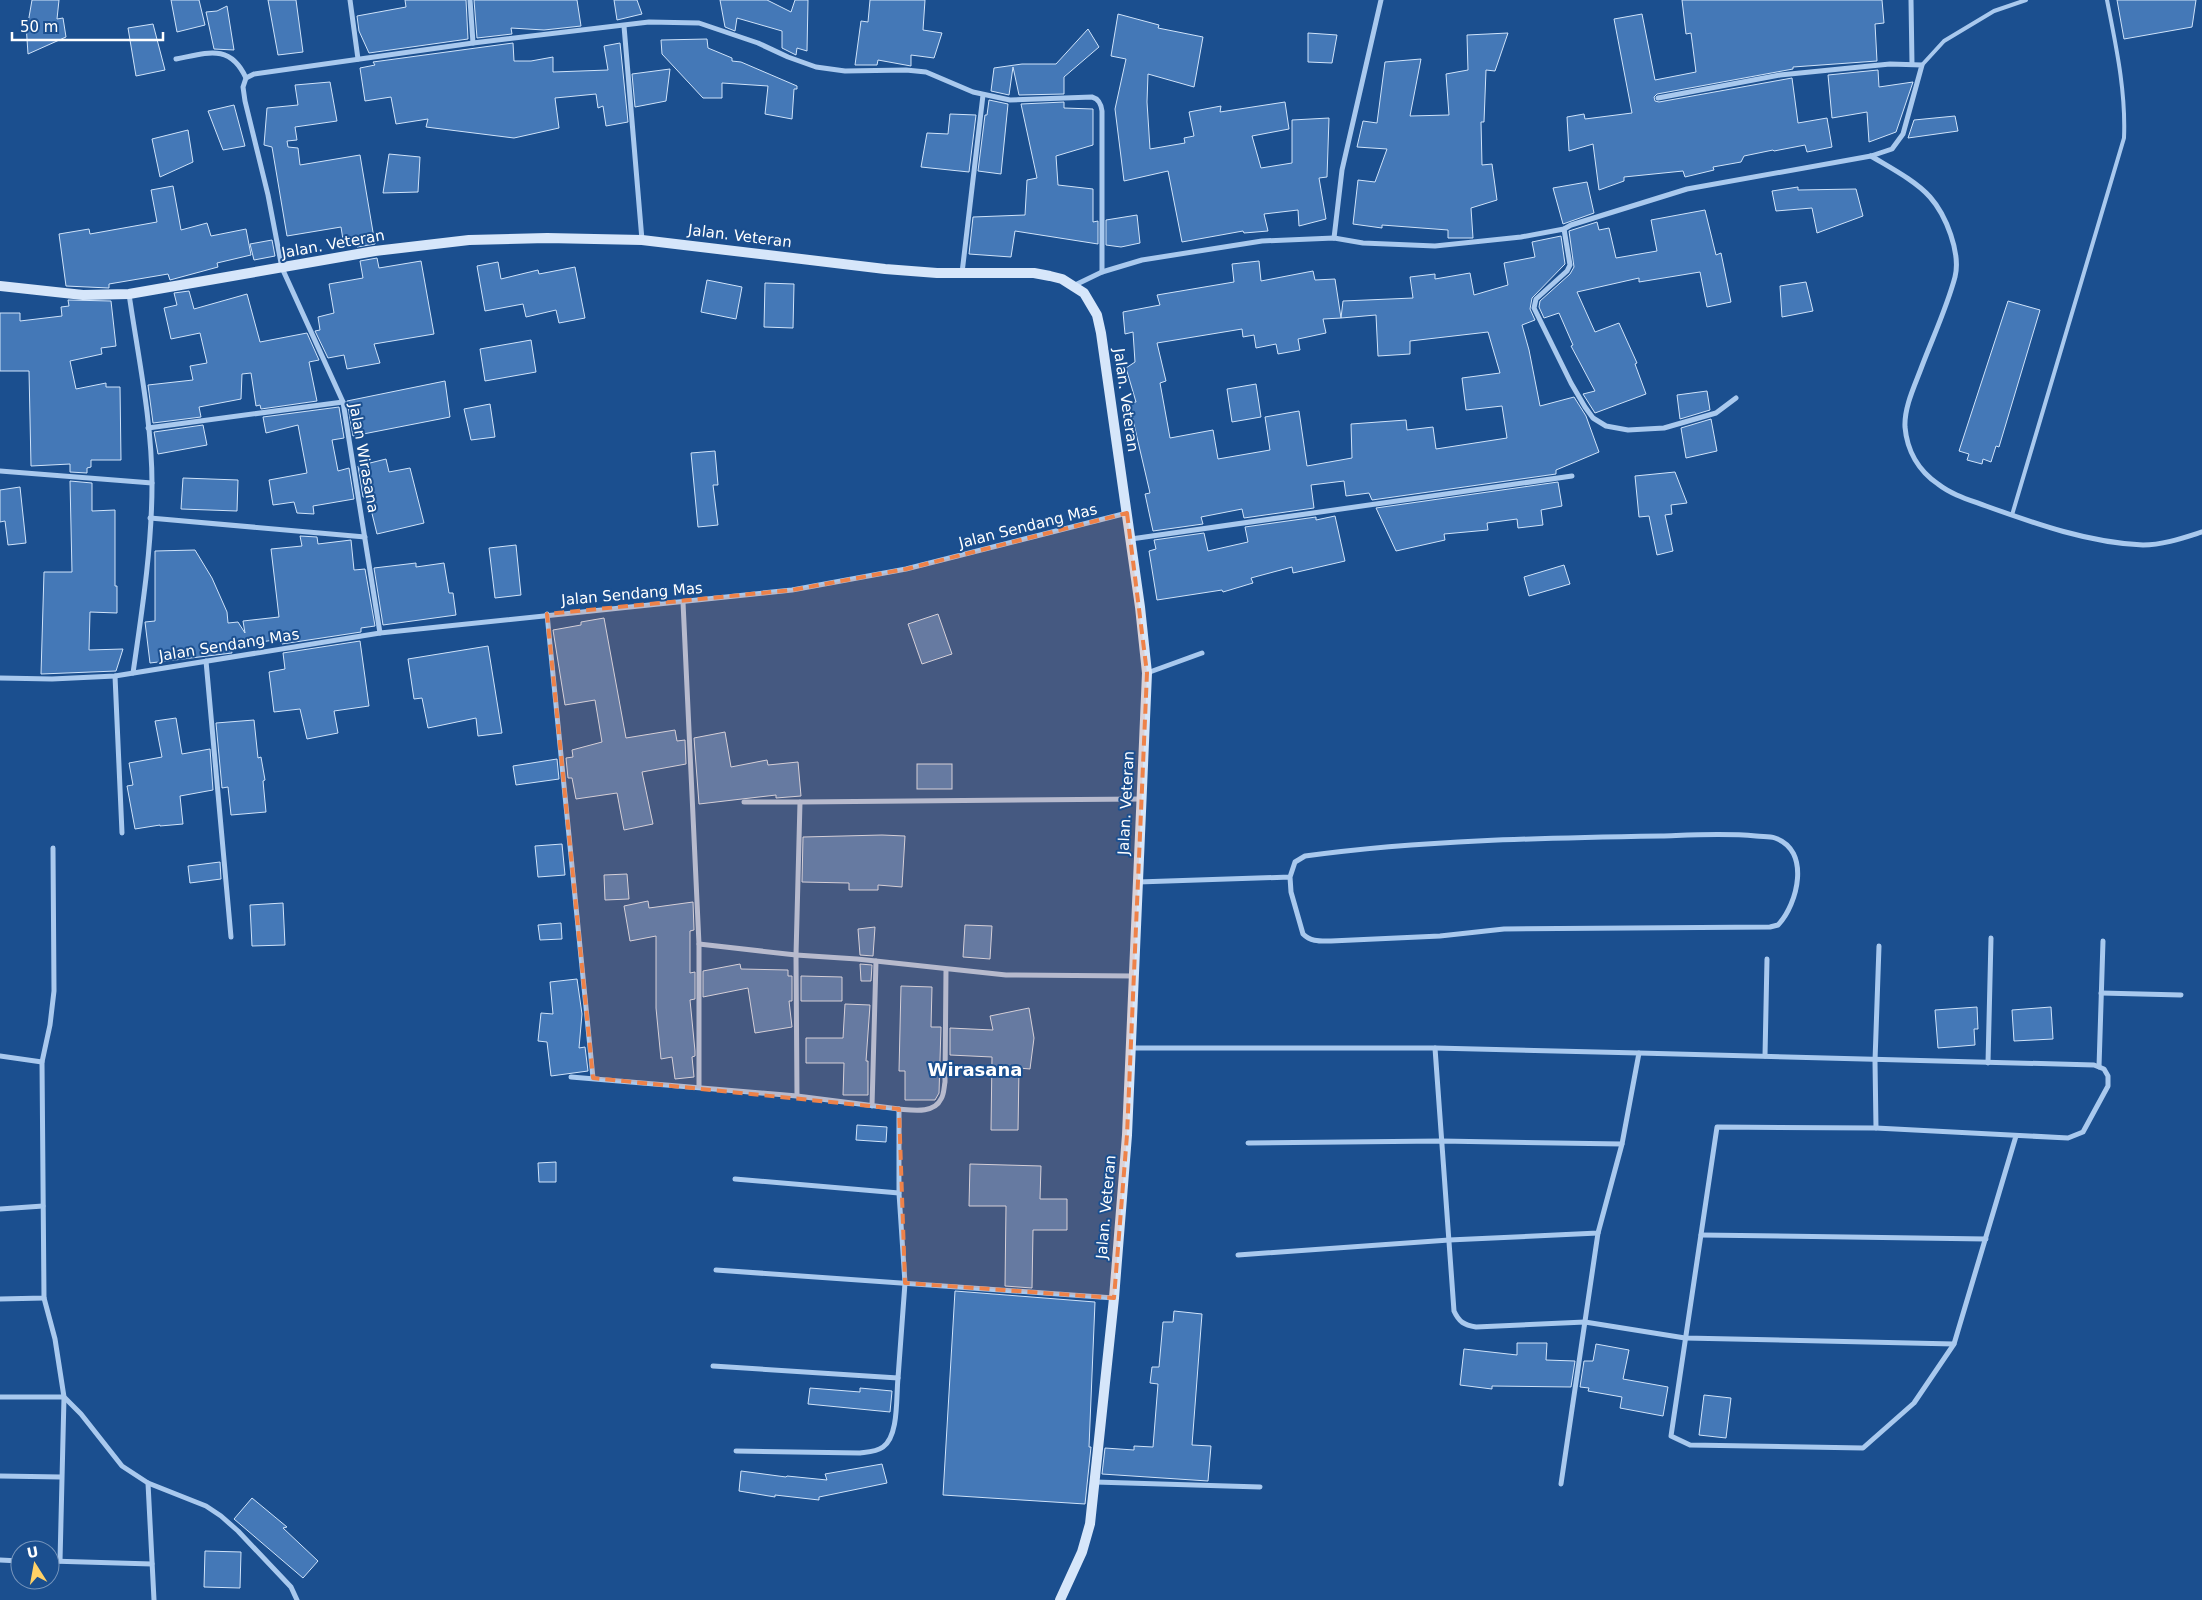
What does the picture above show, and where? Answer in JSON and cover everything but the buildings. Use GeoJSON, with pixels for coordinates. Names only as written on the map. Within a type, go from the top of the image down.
{"type":"FeatureCollection","features":[{"type":"Feature","properties":{"kind":"street"},"geometry":{"type":"LineString","coordinates":[[350,0],[358,59]]}},
{"type":"Feature","properties":{"kind":"street"},"geometry":{"type":"LineString","coordinates":[[470,0],[473,43]]}},
{"type":"Feature","properties":{"kind":"street"},"geometry":{"type":"LineString","coordinates":[[1911,0],[1912,64]]}},
{"type":"Feature","properties":{"kind":"street"},"geometry":{"type":"LineString","coordinates":[[1334,238],[1342,170],[1381,2]]}},
{"type":"Feature","properties":{"kind":"street"},"geometry":{"type":"LineString","coordinates":[[176,59],[218,53],[231,57],[240,66],[246,78],[264,71],[473,43],[649,22],[699,23],[758,42],[788,57],[816,67],[845,71],[926,72],[983,95],[1010,100],[1057,100],[1085,96],[1096,98],[1101,104],[1102,272]]}},
{"type":"Feature","properties":{"kind":"street"},"geometry":{"type":"LineString","coordinates":[[624,26],[642,240]]}},
{"type":"Feature","properties":{"kind":"street"},"geometry":{"type":"LineString","coordinates":[[1073,286],[1102,272],[1142,260],[1262,241],[1334,238],[1363,243],[1435,246],[1494,241],[1564,229],[1571,225],[1687,189],[1871,156],[1892,149],[1903,134],[1922,66],[1912,64],[1840,68],[1780,75],[1658,98]]}},
{"type":"Feature","properties":{"kind":"street","name":"Jalan Wirasana"},"geometry":{"type":"LineString","coordinates":[[246,78],[243,87],[245,101],[268,195],[282,268],[343,402],[380,633]]}},
{"type":"Feature","properties":{"kind":"street"},"geometry":{"type":"LineString","coordinates":[[962,273],[983,95]]}},
{"type":"Feature","properties":{"kind":"street"},"geometry":{"type":"LineString","coordinates":[[1871,156],[1930,196],[1943,215],[1954,238],[1956,275],[1910,399],[1905,425],[1907,442],[1914,459],[1925,473],[1939,485],[1963,497],[2012,516],[2094,540],[2144,545],[2173,541],[2202,532]]}},
{"type":"Feature","properties":{"kind":"street"},"geometry":{"type":"LineString","coordinates":[[1564,229],[1570,265],[1567,271],[1536,299],[1534,308],[1571,383],[1593,418],[1606,426],[1628,430],[1664,428],[1716,413],[1736,398]]}},
{"type":"Feature","properties":{"kind":"street","name":"Jalan. Veteran"},"geometry":{"type":"LineString","coordinates":[[0,286],[84,295],[129,294],[375,251],[470,240],[547,238],[642,240],[884,269],[962,273],[1034,273],[1062,279],[1084,293],[1092,304],[1101,333],[1131,538],[1147,674],[1126,1145],[1114,1298],[1090,1524],[1082,1552],[1060,1600]]}},
{"type":"Feature","properties":{"kind":"street"},"geometry":{"type":"LineString","coordinates":[[129,294],[148,428],[152,483],[143,608],[133,673]]}},
{"type":"Feature","properties":{"kind":"street"},"geometry":{"type":"LineString","coordinates":[[148,428],[343,402]]}},
{"type":"Feature","properties":{"kind":"street"},"geometry":{"type":"LineString","coordinates":[[0,471],[152,483]]}},
{"type":"Feature","properties":{"kind":"street"},"geometry":{"type":"LineString","coordinates":[[1131,538],[1572,476]]}},
{"type":"Feature","properties":{"kind":"street","name":"Jalan Sendang Mas"},"geometry":{"type":"LineString","coordinates":[[0,678],[52,679],[115,676],[380,633],[792,590],[906,569],[1127,513]]}},
{"type":"Feature","properties":{"kind":"street"},"geometry":{"type":"LineString","coordinates":[[150,518],[365,537]]}},
{"type":"Feature","properties":{"kind":"street"},"geometry":{"type":"LineString","coordinates":[[683,602],[699,944],[699,1087]]}},
{"type":"Feature","properties":{"kind":"street"},"geometry":{"type":"LineString","coordinates":[[548,614],[593,1078]]}},
{"type":"Feature","properties":{"kind":"street"},"geometry":{"type":"LineString","coordinates":[[1147,674],[1202,653]]}},
{"type":"Feature","properties":{"kind":"street"},"geometry":{"type":"LineString","coordinates":[[206,661],[231,937]]}},
{"type":"Feature","properties":{"kind":"street"},"geometry":{"type":"LineString","coordinates":[[115,676],[122,833]]}},
{"type":"Feature","properties":{"kind":"street"},"geometry":{"type":"LineString","coordinates":[[744,802],[1142,799]]}},
{"type":"Feature","properties":{"kind":"street"},"geometry":{"type":"LineString","coordinates":[[797,1096],[796,955],[800,802]]}},
{"type":"Feature","properties":{"kind":"street"},"geometry":{"type":"LineString","coordinates":[[1738,834],[1774,838],[1786,844],[1794,854],[1798,876],[1790,908],[1778,925],[1770,927],[1504,929],[1440,936],[1331,942],[1316,942],[1307,939],[1303,934],[1291,892],[1290,877],[1295,862],[1300,858],[1332,852],[1420,845],[1560,838],[1738,834]]}},
{"type":"Feature","properties":{"kind":"street"},"geometry":{"type":"LineString","coordinates":[[53,848],[54,990],[50,1025],[42,1062],[43,1206],[44,1298],[55,1339],[64,1397],[60,1561],[152,1564]]}},
{"type":"Feature","properties":{"kind":"street"},"geometry":{"type":"LineString","coordinates":[[1137,882],[1290,877]]}},
{"type":"Feature","properties":{"kind":"street"},"geometry":{"type":"LineString","coordinates":[[1988,1063],[1991,938]]}},
{"type":"Feature","properties":{"kind":"street"},"geometry":{"type":"LineString","coordinates":[[2099,1067],[2103,941]]}},
{"type":"Feature","properties":{"kind":"street"},"geometry":{"type":"LineString","coordinates":[[699,944],[1006,975],[1133,976]]}},
{"type":"Feature","properties":{"kind":"street"},"geometry":{"type":"LineString","coordinates":[[1876,1128],[1875,1061],[1879,946]]}},
{"type":"Feature","properties":{"kind":"street"},"geometry":{"type":"LineString","coordinates":[[1765,1056],[1767,959]]}},
{"type":"Feature","properties":{"kind":"street"},"geometry":{"type":"LineString","coordinates":[[872,1106],[876,961]]}},
{"type":"Feature","properties":{"kind":"street"},"geometry":{"type":"LineString","coordinates":[[571,1077],[797,1096],[899,1109],[919,1110],[933,1107],[941,1099],[945,1082],[946,970]]}},
{"type":"Feature","properties":{"kind":"street"},"geometry":{"type":"LineString","coordinates":[[2101,993],[2180,995]]}},
{"type":"Feature","properties":{"kind":"street"},"geometry":{"type":"LineString","coordinates":[[1130,1048],[1435,1048],[1765,1056],[1875,1061],[2094,1065],[2104,1069],[2108,1076],[2108,1086],[2083,1132],[2068,1138],[1876,1128],[1716,1127],[1671,1436],[1690,1445],[1863,1448],[1914,1403],[1954,1344],[2016,1136]]}},
{"type":"Feature","properties":{"kind":"street"},"geometry":{"type":"LineString","coordinates":[[1435,1048],[1454,1310],[1457,1318],[1464,1325],[1476,1327],[1585,1322],[1685,1338],[1954,1344]]}},
{"type":"Feature","properties":{"kind":"street"},"geometry":{"type":"LineString","coordinates":[[1561,1484],[1598,1233],[1622,1144],[1639,1053]]}},
{"type":"Feature","properties":{"kind":"street"},"geometry":{"type":"LineString","coordinates":[[0,1056],[42,1062]]}},
{"type":"Feature","properties":{"kind":"street"},"geometry":{"type":"LineString","coordinates":[[736,1451],[860,1453],[876,1451],[883,1447],[892,1436],[905,1283],[900,1193],[899,1109]]}},
{"type":"Feature","properties":{"kind":"street"},"geometry":{"type":"LineString","coordinates":[[1248,1143],[1441,1141],[1622,1144]]}},
{"type":"Feature","properties":{"kind":"street"},"geometry":{"type":"LineString","coordinates":[[735,1179],[900,1193]]}},
{"type":"Feature","properties":{"kind":"street"},"geometry":{"type":"LineString","coordinates":[[0,1209],[43,1206]]}},
{"type":"Feature","properties":{"kind":"street"},"geometry":{"type":"LineString","coordinates":[[1238,1255],[1449,1240],[1598,1233]]}},
{"type":"Feature","properties":{"kind":"street"},"geometry":{"type":"LineString","coordinates":[[1700,1235],[1986,1239]]}},
{"type":"Feature","properties":{"kind":"street"},"geometry":{"type":"LineString","coordinates":[[716,1270],[1114,1298]]}},
{"type":"Feature","properties":{"kind":"street"},"geometry":{"type":"LineString","coordinates":[[0,1299],[44,1298]]}},
{"type":"Feature","properties":{"kind":"street"},"geometry":{"type":"LineString","coordinates":[[713,1366],[898,1378]]}},
{"type":"Feature","properties":{"kind":"street"},"geometry":{"type":"LineString","coordinates":[[0,1397],[64,1397],[81,1414],[122,1466],[148,1483],[206,1506],[220,1516],[238,1531],[291,1587],[297,1600]]}},
{"type":"Feature","properties":{"kind":"street"},"geometry":{"type":"LineString","coordinates":[[0,1476],[61,1477]]}},
{"type":"Feature","properties":{"kind":"street"},"geometry":{"type":"LineString","coordinates":[[1095,1482],[1260,1487]]}},
{"type":"Feature","properties":{"kind":"street"},"geometry":{"type":"LineString","coordinates":[[148,1483],[154,1600]]}},
{"type":"Feature","properties":{"kind":"lane"},"geometry":{"type":"LineString","coordinates":[[1922,66],[1944,41],[1994,11],[2026,0]]}},
{"type":"Feature","properties":{"kind":"lane"},"geometry":{"type":"LineString","coordinates":[[2012,516],[2124,138],[2125,109],[2120,66],[2107,0]]}},
{"type":"Feature","properties":{"kind":"highlighted area"},"geometry":{"type":"Polygon","coordinates":[[[1127,513],[1147,673],[1127,1135],[1114,1298],[905,1283],[899,1109],[593,1078],[547,614],[792,590],[906,569],[1127,513]]]}},
{"type":"Feature","properties":{"kind":"district","name":"Wirasana"},"geometry":{"type":"Point","coordinates":[975,1070]}}]}
